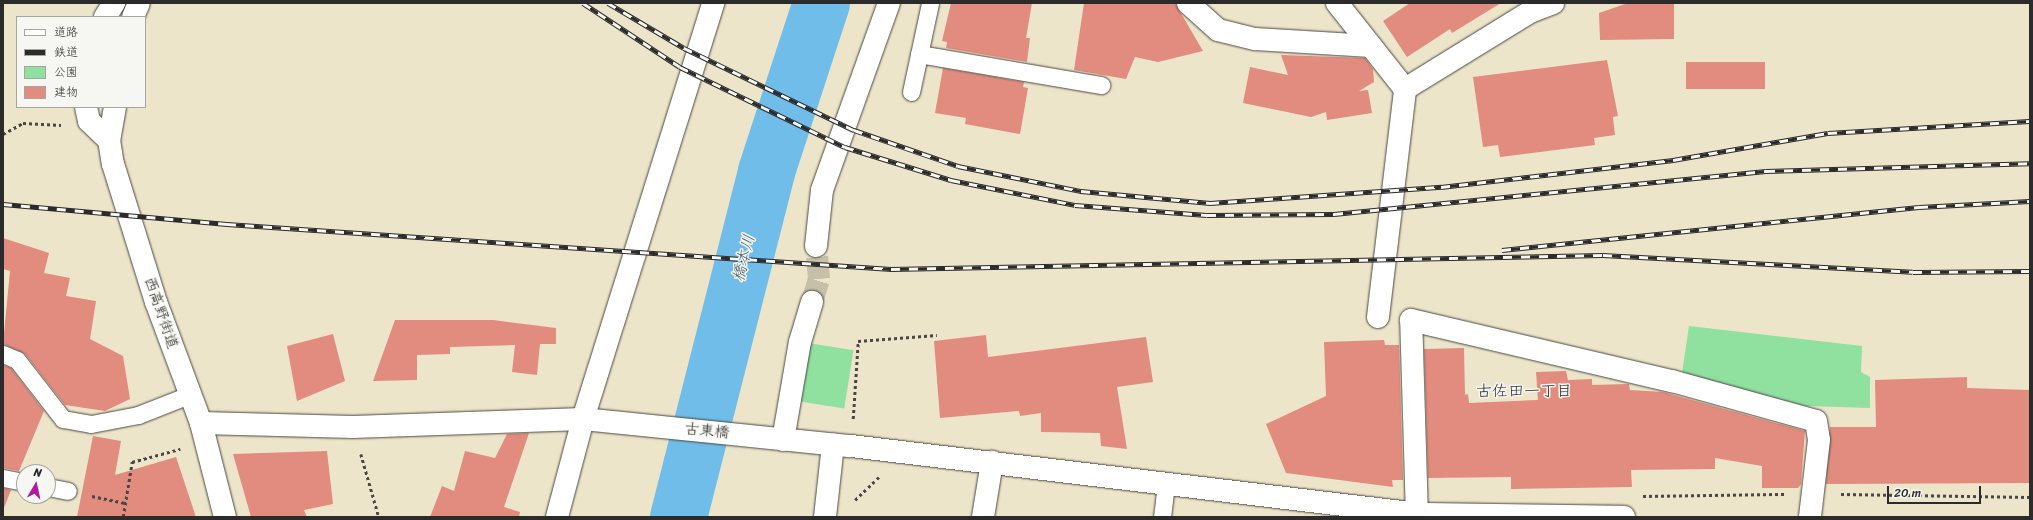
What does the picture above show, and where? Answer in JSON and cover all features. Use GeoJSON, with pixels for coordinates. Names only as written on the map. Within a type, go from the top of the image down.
{"type":"FeatureCollection","features":[{"type":"Feature","properties":{"kind":"street"},"geometry":{"type":"LineString","coordinates":[[106,16],[114,3]]}},
{"type":"Feature","properties":{"kind":"street"},"geometry":{"type":"LineString","coordinates":[[557,517],[583,419],[713,3]]}},
{"type":"Feature","properties":{"kind":"street"},"geometry":{"type":"LineString","coordinates":[[816,246],[822,190],[889,3]]}},
{"type":"Feature","properties":{"kind":"street"},"geometry":{"type":"LineString","coordinates":[[1188,3],[1218,30],[1255,39],[1371,46]]}},
{"type":"Feature","properties":{"kind":"street"},"geometry":{"type":"LineString","coordinates":[[1337,3],[1405,88],[1378,316]]}},
{"type":"Feature","properties":{"kind":"street"},"geometry":{"type":"LineString","coordinates":[[1405,88],[1530,12],[1553,3]]}},
{"type":"Feature","properties":{"kind":"street"},"geometry":{"type":"LineString","coordinates":[[86,108],[89,121],[109,140]]}},
{"type":"Feature","properties":{"kind":"street","name":"西高野街道"},"geometry":{"type":"LineString","coordinates":[[115,108],[109,140],[117,178],[203,433],[225,517]]}},
{"type":"Feature","properties":{"kind":"street"},"geometry":{"type":"LineString","coordinates":[[783,440],[800,342],[812,302]]}},
{"type":"Feature","properties":{"kind":"street"},"geometry":{"type":"LineString","coordinates":[[1417,516],[1411,320],[1672,381],[1816,421],[1819,440],[1814,494],[1810,517]]}},
{"type":"Feature","properties":{"kind":"street","name":"古東橋"},"geometry":{"type":"LineString","coordinates":[[203,433],[583,419],[630,422],[992,462],[1417,516],[1624,517]]}},
{"type":"Feature","properties":{"kind":"street"},"geometry":{"type":"LineString","coordinates":[[825,517],[842,445]]}},
{"type":"Feature","properties":{"kind":"street"},"geometry":{"type":"LineString","coordinates":[[983,517],[992,462]]}},
{"type":"Feature","properties":{"kind":"lane"},"geometry":{"type":"LineString","coordinates":[[911,92],[930,3]]}},
{"type":"Feature","properties":{"kind":"lane"},"geometry":{"type":"LineString","coordinates":[[919,54],[1101,85]]}},
{"type":"Feature","properties":{"kind":"lane"},"geometry":{"type":"LineString","coordinates":[[3,354],[17,360],[62,419],[91,424],[138,415],[189,395]]}},
{"type":"Feature","properties":{"kind":"lane"},"geometry":{"type":"LineString","coordinates":[[3,478],[16,480]]}},
{"type":"Feature","properties":{"kind":"lane"},"geometry":{"type":"LineString","coordinates":[[1162,517],[1166,483]]}},
{"type":"Feature","properties":{"kind":"lane"},"geometry":{"type":"LineString","coordinates":[[56,489],[68,491]]}},
{"type":"Feature","properties":{"kind":"path"},"geometry":{"type":"LineString","coordinates":[[3,134],[23,123],[68,126]]}},
{"type":"Feature","properties":{"kind":"path"},"geometry":{"type":"LineString","coordinates":[[842,445],[858,341],[937,335]]}},
{"type":"Feature","properties":{"kind":"path"},"geometry":{"type":"LineString","coordinates":[[352,427],[379,517]]}},
{"type":"Feature","properties":{"kind":"path"},"geometry":{"type":"LineString","coordinates":[[124,517],[132,462],[203,433]]}},
{"type":"Feature","properties":{"kind":"path"},"geometry":{"type":"LineString","coordinates":[[68,491],[125,504]]}},
{"type":"Feature","properties":{"kind":"path"},"geometry":{"type":"LineString","coordinates":[[1639,496],[1814,494],[2030,497]]}},
{"type":"Feature","properties":{"kind":"green space"},"geometry":{"type":"Polygon","coordinates":[[[1689,326],[1862,346],[1861,372],[1870,377],[1870,408],[1806,406],[1745,394],[1682,373],[1689,326]]]}},
{"type":"Feature","properties":{"kind":"green space"},"geometry":{"type":"Polygon","coordinates":[[[808,343],[853,350],[844,408],[799,401],[808,343]]]}},
{"type":"Feature","properties":{"kind":"building"},"geometry":{"type":"Polygon","coordinates":[[[951,3],[1032,3],[1026,38],[1030,38],[1027,62],[946,48],[947,42],[942,41],[951,3]]]}},
{"type":"Feature","properties":{"kind":"building"},"geometry":{"type":"Polygon","coordinates":[[[1084,3],[1175,3],[1203,51],[1158,62],[1135,57],[1126,79],[1074,70],[1084,3]]]}},
{"type":"Feature","properties":{"kind":"building"},"geometry":{"type":"Polygon","coordinates":[[[1410,3],[1501,3],[1452,33],[1450,29],[1407,57],[1383,21],[1410,3]]]}},
{"type":"Feature","properties":{"kind":"building"},"geometry":{"type":"Polygon","coordinates":[[[1628,3],[1674,3],[1674,39],[1600,40],[1599,13],[1628,3]]]}},
{"type":"Feature","properties":{"kind":"building"},"geometry":{"type":"Polygon","coordinates":[[[1281,55],[1365,58],[1373,69],[1374,82],[1359,91],[1368,90],[1372,113],[1327,120],[1326,112],[1311,117],[1243,103],[1250,67],[1288,75],[1281,55]]]}},
{"type":"Feature","properties":{"kind":"building"},"geometry":{"type":"Polygon","coordinates":[[[1607,60],[1618,116],[1613,117],[1615,135],[1594,138],[1595,145],[1500,157],[1498,145],[1483,147],[1473,77],[1607,60]]]}},
{"type":"Feature","properties":{"kind":"building"},"geometry":{"type":"Polygon","coordinates":[[[1686,62],[1765,62],[1765,89],[1686,89],[1686,62]]]}},
{"type":"Feature","properties":{"kind":"building"},"geometry":{"type":"Polygon","coordinates":[[[943,68],[1024,82],[1023,87],[1028,88],[1020,134],[965,124],[966,118],[935,113],[943,68]]]}},
{"type":"Feature","properties":{"kind":"building"},"geometry":{"type":"Polygon","coordinates":[[[3,238],[49,253],[44,273],[70,278],[66,296],[96,301],[90,339],[123,356],[130,399],[105,411],[65,405],[25,354],[3,344],[10,271],[3,269],[3,238]]]}},
{"type":"Feature","properties":{"kind":"building"},"geometry":{"type":"Polygon","coordinates":[[[395,320],[493,320],[556,328],[556,344],[540,344],[537,375],[512,372],[515,345],[450,347],[450,354],[417,355],[417,380],[373,381],[395,320]]]}},
{"type":"Feature","properties":{"kind":"building"},"geometry":{"type":"Polygon","coordinates":[[[333,334],[345,381],[297,401],[287,346],[333,334]]]}},
{"type":"Feature","properties":{"kind":"building"},"geometry":{"type":"Polygon","coordinates":[[[986,335],[988,357],[1146,337],[1153,382],[1117,387],[1127,449],[1101,446],[1100,433],[1041,432],[1041,413],[1020,416],[1019,411],[940,418],[934,341],[986,335]]]}},
{"type":"Feature","properties":{"kind":"building"},"geometry":{"type":"Polygon","coordinates":[[[1384,340],[1385,345],[1399,345],[1403,480],[1392,480],[1393,487],[1286,473],[1266,424],[1326,396],[1324,342],[1384,340]]]}},
{"type":"Feature","properties":{"kind":"building"},"geometry":{"type":"Polygon","coordinates":[[[1464,348],[1465,395],[1468,394],[1469,403],[1538,400],[1536,372],[1566,371],[1568,380],[1592,379],[1592,385],[1629,384],[1630,390],[1663,392],[1805,431],[1801,484],[1798,488],[1762,488],[1762,466],[1715,458],[1715,469],[1631,470],[1632,487],[1511,489],[1511,477],[1428,478],[1424,349],[1464,348]]]}},
{"type":"Feature","properties":{"kind":"building"},"geometry":{"type":"Polygon","coordinates":[[[3,365],[11,368],[44,411],[22,464],[16,464],[16,470],[3,468],[3,365]]]}},
{"type":"Feature","properties":{"kind":"building"},"geometry":{"type":"Polygon","coordinates":[[[1967,377],[1967,388],[2030,390],[2030,483],[1826,484],[1830,427],[1876,427],[1875,380],[1967,377]]]}},
{"type":"Feature","properties":{"kind":"building"},"geometry":{"type":"Polygon","coordinates":[[[529,433],[504,507],[520,512],[519,517],[430,517],[442,486],[454,491],[465,451],[495,458],[507,434],[529,433]]]}},
{"type":"Feature","properties":{"kind":"building"},"geometry":{"type":"Polygon","coordinates":[[[93,436],[121,441],[115,475],[176,457],[196,517],[77,517],[93,436]]]}},
{"type":"Feature","properties":{"kind":"building"},"geometry":{"type":"Polygon","coordinates":[[[327,451],[333,504],[304,510],[307,517],[251,517],[233,454],[327,451]]]}},
{"type":"Feature","properties":{"kind":"building"},"geometry":{"type":"Polygon","coordinates":[[[3,488],[11,490],[4,508],[3,508],[3,488]]]}},
{"type":"Feature","properties":{"kind":"waterway","name":"橋本川"},"geometry":{"type":"LineString","coordinates":[[678,517],[766,171],[821,3]]}},
{"type":"Feature","properties":{"kind":"tunnel"},"geometry":{"type":"LineString","coordinates":[[812,302],[819,279],[816,246]]}},
{"type":"Feature","properties":{"kind":"railway"},"geometry":{"type":"LineString","coordinates":[[583,3],[680,67],[845,147],[951,180],[1075,205],[1207,215],[1334,214],[1766,171],[2030,163]]}},
{"type":"Feature","properties":{"kind":"railway"},"geometry":{"type":"LineString","coordinates":[[608,3],[684,48],[854,130],[958,166],[1081,191],[1210,203],[1441,187],[1673,160],[1828,133],[2030,121]]}},
{"type":"Feature","properties":{"kind":"railway"},"geometry":{"type":"LineString","coordinates":[[1502,250],[1919,207],[2030,201]]}},
{"type":"Feature","properties":{"kind":"railway"},"geometry":{"type":"LineString","coordinates":[[3,204],[227,224],[891,269],[1603,255],[1913,272],[2030,271]]}},
{"type":"Feature","properties":{"kind":"district","name":"古佐田一丁目"},"geometry":{"type":"Point","coordinates":[1524,391]}}]}
